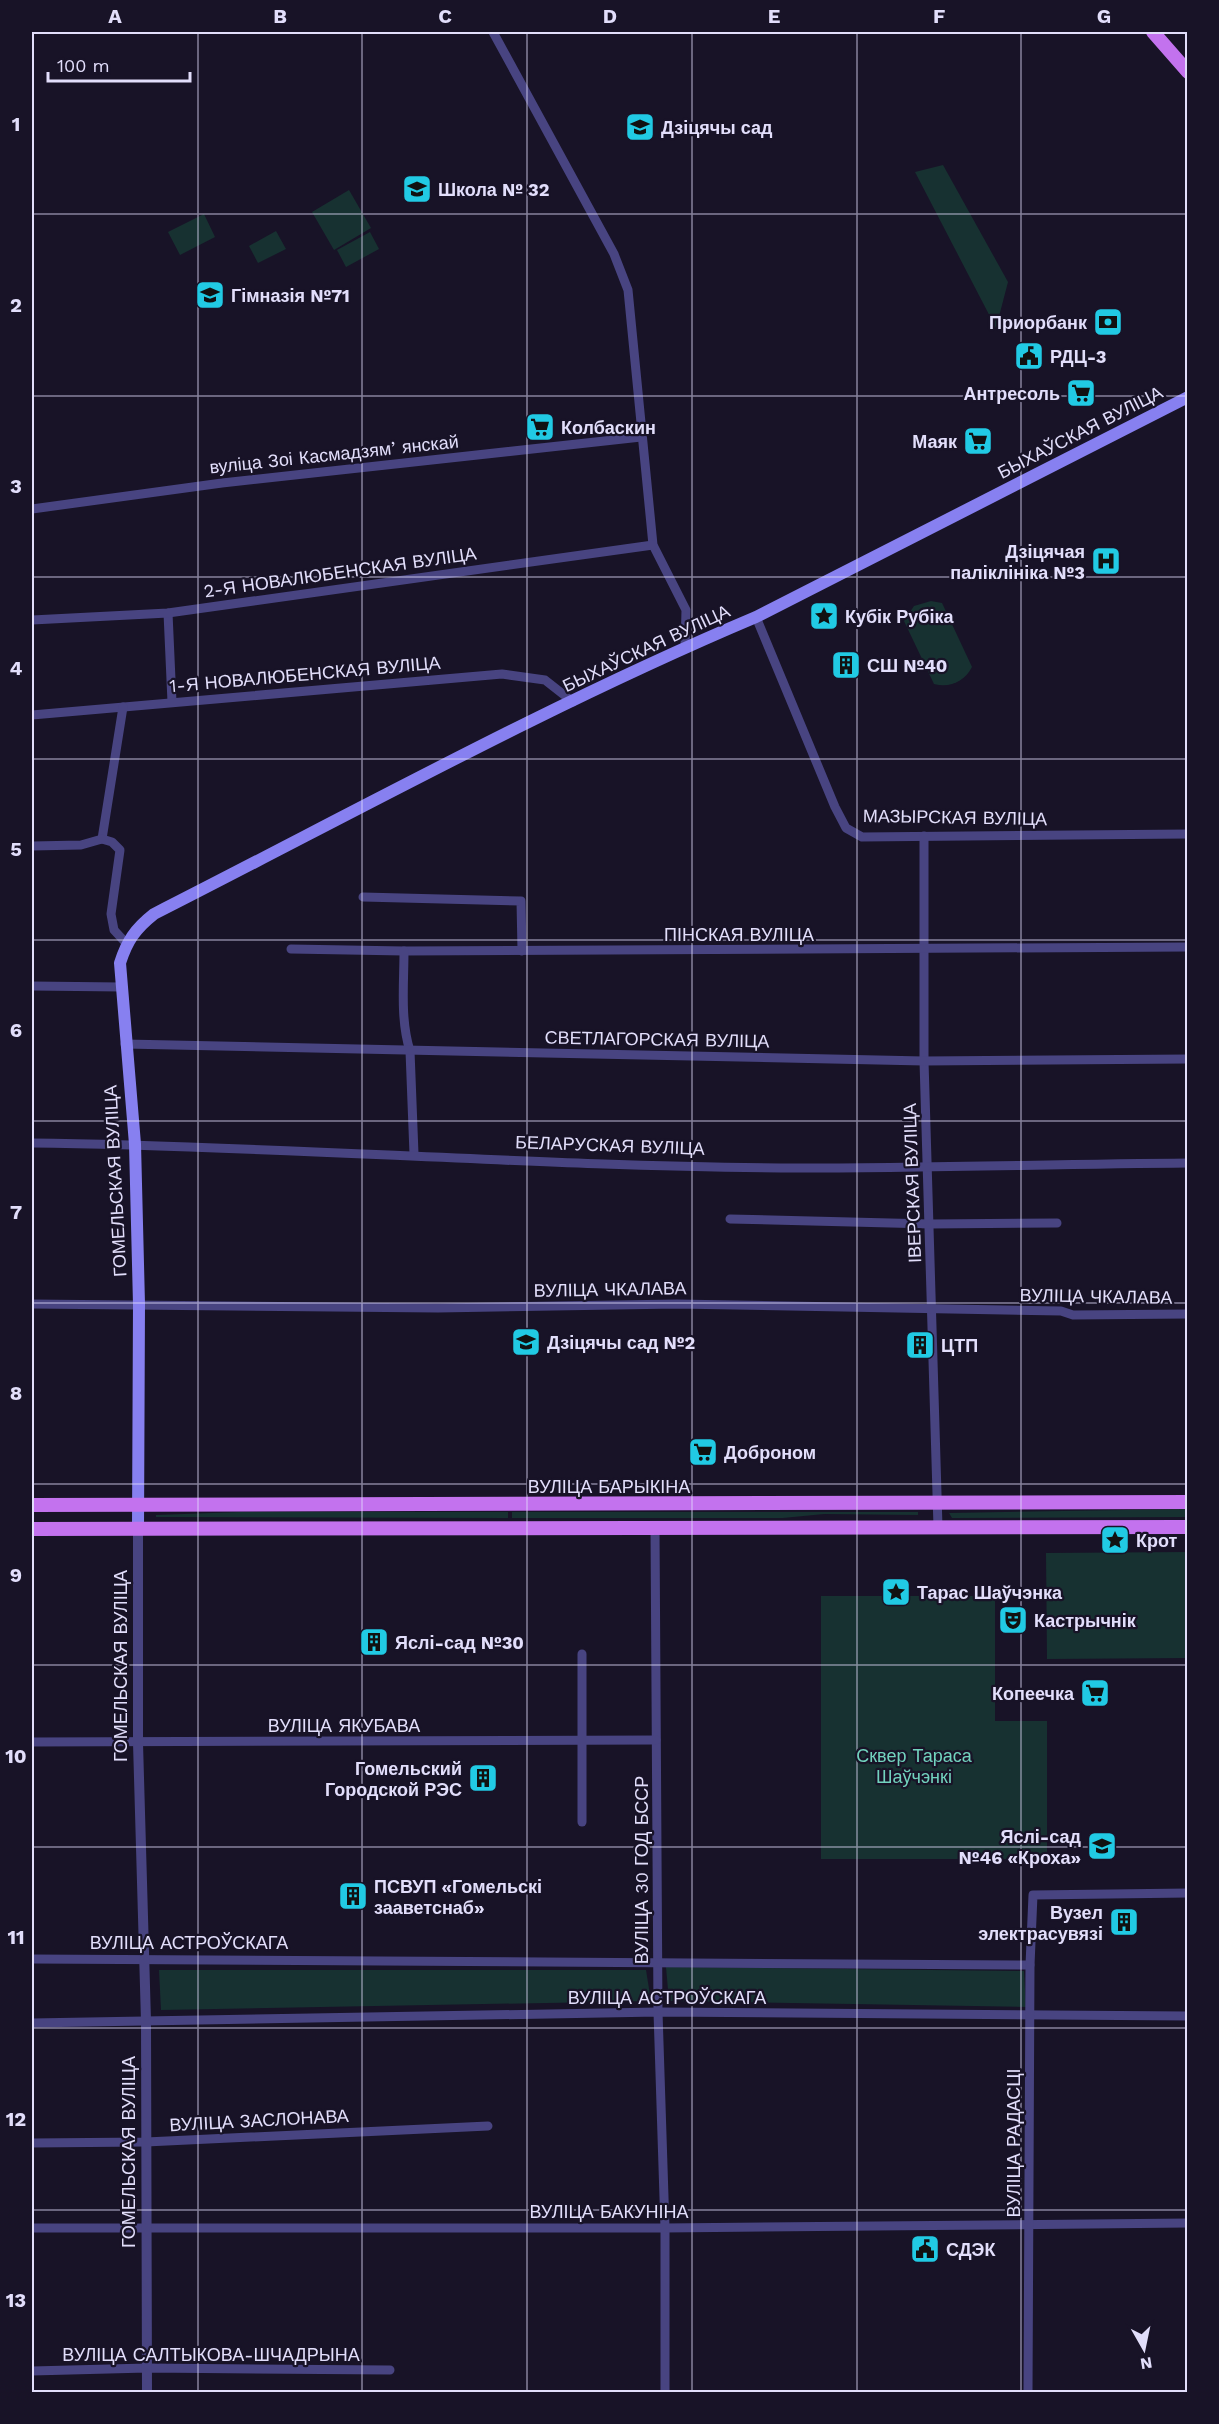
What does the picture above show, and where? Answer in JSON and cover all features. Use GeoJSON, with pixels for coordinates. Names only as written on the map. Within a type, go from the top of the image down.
{"type":"FeatureCollection","features":[{"type":"Feature","properties":{"kind":"main road"},"geometry":{"type":"LineString","coordinates":[[1153,32],[1188,72]]}},
{"type":"Feature","properties":{"kind":"main road","name":"БЫХАЎСКАЯ ВУЛІЦА"},"geometry":{"type":"LineString","coordinates":[[126,942],[137,927],[154,914],[573,702],[685,647],[756,617],[1188,397]]}},
{"type":"Feature","properties":{"kind":"main road","name":"ГОМЕЛЬСКАЯ ВУЛІЦА"},"geometry":{"type":"LineString","coordinates":[[126,942],[120,963],[135,1144],[139,1304],[138,1529]]}},
{"type":"Feature","properties":{"kind":"main road","name":"ВУЛІЦА БАРЫКІНА"},"geometry":{"type":"LineString","coordinates":[[32,1505],[1188,1502]]}},
{"type":"Feature","properties":{"kind":"main road"},"geometry":{"type":"LineString","coordinates":[[32,1529],[1188,1527]]}},
{"type":"Feature","properties":{"kind":"street"},"geometry":{"type":"LineString","coordinates":[[493,32],[614,254],[628,290],[653,545],[686,610],[685,647]]}},
{"type":"Feature","properties":{"kind":"street","name":"вуліца Зоі Касмадзямʼянскай"},"geometry":{"type":"LineString","coordinates":[[32,508],[222,483],[641,437]]}},
{"type":"Feature","properties":{"kind":"street","name":"2-Я НОВАЛЮБЕНСКАЯ ВУЛІЦА"},"geometry":{"type":"LineString","coordinates":[[32,620],[168,613],[653,545]]}},
{"type":"Feature","properties":{"kind":"street"},"geometry":{"type":"LineString","coordinates":[[168,613],[172,702]]}},
{"type":"Feature","properties":{"kind":"street","name":"МАЗЫРСКАЯ ВУЛІЦА"},"geometry":{"type":"LineString","coordinates":[[756,617],[787,697],[846,828],[862,837],[1188,834]]}},
{"type":"Feature","properties":{"kind":"street","name":"1-Я НОВАЛЮБЕНСКАЯ ВУЛІЦА"},"geometry":{"type":"LineString","coordinates":[[32,715],[502,674],[545,680],[573,702]]}},
{"type":"Feature","properties":{"kind":"street"},"geometry":{"type":"LineString","coordinates":[[102,839],[123,707]]}},
{"type":"Feature","properties":{"kind":"street","name":"ІВЕРСКАЯ ВУЛІЦА"},"geometry":{"type":"LineString","coordinates":[[924,836],[924,1061],[929,1165],[938,1527]]}},
{"type":"Feature","properties":{"kind":"street"},"geometry":{"type":"LineString","coordinates":[[32,846],[81,845],[102,839],[112,842],[120,850],[111,914],[114,930],[126,942]]}},
{"type":"Feature","properties":{"kind":"street"},"geometry":{"type":"LineString","coordinates":[[363,897],[521,901],[522,951]]}},
{"type":"Feature","properties":{"kind":"street","name":"ПІНСКАЯ ВУЛІЦА"},"geometry":{"type":"LineString","coordinates":[[291,949],[522,951],[1188,947]]}},
{"type":"Feature","properties":{"kind":"street"},"geometry":{"type":"LineString","coordinates":[[404,951],[404,1007],[406,1037],[410,1051],[414,1154]]}},
{"type":"Feature","properties":{"kind":"street"},"geometry":{"type":"LineString","coordinates":[[32,986],[121,987]]}},
{"type":"Feature","properties":{"kind":"street","name":"СВЕТЛАГОРСКАЯ ВУЛІЦА"},"geometry":{"type":"LineString","coordinates":[[125,1044],[924,1061],[1188,1059]]}},
{"type":"Feature","properties":{"kind":"street","name":"БЕЛАРУСКАЯ ВУЛІЦА"},"geometry":{"type":"LineString","coordinates":[[32,1143],[135,1144],[798,1168],[1188,1163]]}},
{"type":"Feature","properties":{"kind":"street"},"geometry":{"type":"LineString","coordinates":[[730,1219],[930,1224],[1057,1223]]}},
{"type":"Feature","properties":{"kind":"street","name":"ВУЛІЦА ЧКАЛАВА"},"geometry":{"type":"LineString","coordinates":[[32,1304],[438,1308],[677,1304],[1061,1311],[1073,1315],[1188,1314]]}},
{"type":"Feature","properties":{"kind":"street","name":"ВУЛІЦА 30 ГОД БССР"},"geometry":{"type":"LineString","coordinates":[[655,1528],[658,2012],[665,2228],[665,2392]]}},
{"type":"Feature","properties":{"kind":"street","name":"ГОМЕЛЬСКАЯ ВУЛІЦА"},"geometry":{"type":"LineString","coordinates":[[138,1529],[138,1743],[146,2021],[147,2392]]}},
{"type":"Feature","properties":{"kind":"street"},"geometry":{"type":"LineString","coordinates":[[582,1654],[584,1741],[582,1822]]}},
{"type":"Feature","properties":{"kind":"street","name":"ВУЛІЦА ЯКУБАВА"},"geometry":{"type":"LineString","coordinates":[[32,1742],[656,1740]]}},
{"type":"Feature","properties":{"kind":"street","name":"ВУЛІЦА РАДАСЦІ"},"geometry":{"type":"LineString","coordinates":[[1028,2392],[1030,1965],[1033,1894],[1188,1893]]}},
{"type":"Feature","properties":{"kind":"street","name":"ВУЛІЦА АСТРОЎСКАГА"},"geometry":{"type":"LineString","coordinates":[[32,1959],[1030,1965]]}},
{"type":"Feature","properties":{"kind":"street","name":"ВУЛІЦА АСТРОЎСКАГА"},"geometry":{"type":"LineString","coordinates":[[32,2023],[658,2012],[1188,2016]]}},
{"type":"Feature","properties":{"kind":"street","name":"ВУЛІЦА ЗАСЛОНАВА"},"geometry":{"type":"LineString","coordinates":[[32,2143],[146,2142],[488,2126]]}},
{"type":"Feature","properties":{"kind":"street","name":"ВУЛІЦА БАКУНІНА"},"geometry":{"type":"LineString","coordinates":[[32,2228],[665,2228],[1188,2223]]}},
{"type":"Feature","properties":{"kind":"street","name":"ВУЛІЦА САЛТЫКОВА-ШЧАДРЫНА"},"geometry":{"type":"LineString","coordinates":[[32,2371],[147,2368],[390,2370]]}},
{"type":"Feature","properties":{"kind":"green space"},"geometry":{"type":"Polygon","coordinates":[[[943,165],[1008,282],[996,328],[915,172],[943,165]]]}},
{"type":"Feature","properties":{"kind":"green space"},"geometry":{"type":"Polygon","coordinates":[[[349,190],[371,228],[334,250],[312,212],[349,190]]]}},
{"type":"Feature","properties":{"kind":"green space"},"geometry":{"type":"Polygon","coordinates":[[[204,214],[215,237],[180,255],[168,232],[204,214]]]}},
{"type":"Feature","properties":{"kind":"green space"},"geometry":{"type":"Polygon","coordinates":[[[276,231],[286,249],[258,263],[249,246],[276,231]]]}},
{"type":"Feature","properties":{"kind":"green space"},"geometry":{"type":"Polygon","coordinates":[[[370,232],[379,249],[346,267],[337,250],[370,232]]]}},
{"type":"Feature","properties":{"kind":"green space"},"geometry":{"type":"Polygon","coordinates":[[[931,601],[942,603],[972,667],[965,677],[956,683],[934,684],[904,621],[914,606],[931,601]]]}},
{"type":"Feature","properties":{"kind":"green space"},"geometry":{"type":"Polygon","coordinates":[[[1187,1509],[1187,1517],[952,1518],[949,1513],[1187,1509]]]}},
{"type":"Feature","properties":{"kind":"green space"},"geometry":{"type":"Polygon","coordinates":[[[240,1512],[508,1512],[508,1518],[156,1517],[156,1515],[240,1512]]]}},
{"type":"Feature","properties":{"kind":"green space"},"geometry":{"type":"Polygon","coordinates":[[[512,1512],[918,1512],[918,1515],[824,1514],[783,1518],[512,1518],[512,1512]]]}},
{"type":"Feature","properties":{"kind":"green space"},"geometry":{"type":"Polygon","coordinates":[[[1187,1552],[1187,1658],[1047,1659],[1046,1553],[1187,1552]]]}},
{"type":"Feature","properties":{"kind":"green space","name":"Сквер Тараса Шаўчэнкі"},"geometry":{"type":"Polygon","coordinates":[[[821,1596],[995,1596],[995,1721],[1047,1721],[1047,1859],[821,1859],[821,1596]]]}},
{"type":"Feature","properties":{"kind":"green space"},"geometry":{"type":"Polygon","coordinates":[[[666,1967],[1024,1971],[1026,2007],[669,2001],[666,1967]]]}},
{"type":"Feature","properties":{"kind":"green space"},"geometry":{"type":"Polygon","coordinates":[[[159,1970],[646,1970],[651,2001],[161,2010],[159,1970]]]}},
{"type":"Feature","properties":{"kind":"place","name":"Дзіцячы сад"},"geometry":{"type":"Point","coordinates":[640,127]}},
{"type":"Feature","properties":{"kind":"place","name":"Школа № 32"},"geometry":{"type":"Point","coordinates":[417,189]}},
{"type":"Feature","properties":{"kind":"place","name":"Гімназія №71"},"geometry":{"type":"Point","coordinates":[210,295]}},
{"type":"Feature","properties":{"kind":"place","name":"Приорбанк"},"geometry":{"type":"Point","coordinates":[1108,322]}},
{"type":"Feature","properties":{"kind":"place","name":"РДЦ-3"},"geometry":{"type":"Point","coordinates":[1029,356]}},
{"type":"Feature","properties":{"kind":"place","name":"Антресоль"},"geometry":{"type":"Point","coordinates":[1081,393]}},
{"type":"Feature","properties":{"kind":"place","name":"Колбаскин"},"geometry":{"type":"Point","coordinates":[540,427]}},
{"type":"Feature","properties":{"kind":"place","name":"Маяк"},"geometry":{"type":"Point","coordinates":[978,441]}},
{"type":"Feature","properties":{"kind":"place","name":"Дзіцячая паліклініка №3"},"geometry":{"type":"Point","coordinates":[1106,561]}},
{"type":"Feature","properties":{"kind":"place","name":"Кубік Рубіка"},"geometry":{"type":"Point","coordinates":[824,616]}},
{"type":"Feature","properties":{"kind":"place","name":"СШ №40"},"geometry":{"type":"Point","coordinates":[846,665]}},
{"type":"Feature","properties":{"kind":"place","name":"Дзіцячы сад №2"},"geometry":{"type":"Point","coordinates":[526,1342]}},
{"type":"Feature","properties":{"kind":"place","name":"ЦТП"},"geometry":{"type":"Point","coordinates":[920,1345]}},
{"type":"Feature","properties":{"kind":"place","name":"Доброном"},"geometry":{"type":"Point","coordinates":[703,1452]}},
{"type":"Feature","properties":{"kind":"place","name":"Крот"},"geometry":{"type":"Point","coordinates":[1115,1540]}},
{"type":"Feature","properties":{"kind":"place","name":"Тарас Шаўчэнка"},"geometry":{"type":"Point","coordinates":[896,1592]}},
{"type":"Feature","properties":{"kind":"place","name":"Кастрычнік"},"geometry":{"type":"Point","coordinates":[1013,1620]}},
{"type":"Feature","properties":{"kind":"place","name":"Яслі-сад №30"},"geometry":{"type":"Point","coordinates":[374,1642]}},
{"type":"Feature","properties":{"kind":"place","name":"Копеечка"},"geometry":{"type":"Point","coordinates":[1095,1693]}},
{"type":"Feature","properties":{"kind":"place","name":"Гомельский Городской РЭС"},"geometry":{"type":"Point","coordinates":[483,1778]}},
{"type":"Feature","properties":{"kind":"place","name":"Яслі-сад №46 «Кроха»"},"geometry":{"type":"Point","coordinates":[1102,1846]}},
{"type":"Feature","properties":{"kind":"place","name":"ПСВУП «Гомельскі зааветснаб»"},"geometry":{"type":"Point","coordinates":[353,1896]}},
{"type":"Feature","properties":{"kind":"place","name":"Вузел электрасувязі"},"geometry":{"type":"Point","coordinates":[1124,1922]}},
{"type":"Feature","properties":{"kind":"place","name":"СДЭК"},"geometry":{"type":"Point","coordinates":[925,2249]}}]}
